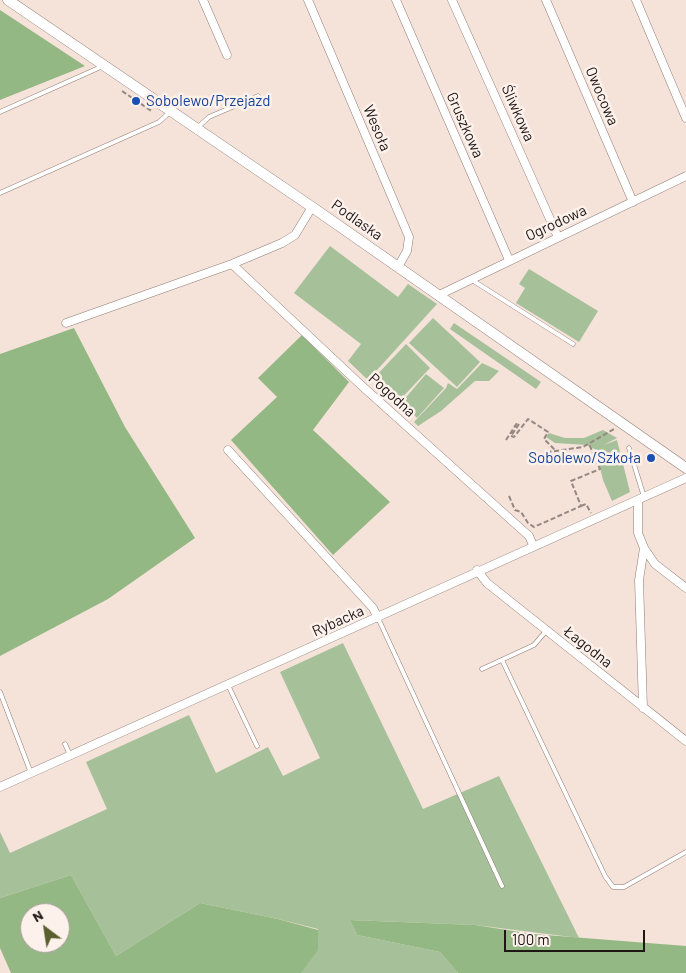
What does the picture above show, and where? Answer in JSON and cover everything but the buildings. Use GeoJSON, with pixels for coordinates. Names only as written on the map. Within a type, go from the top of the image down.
{"type":"FeatureCollection","features":[{"type":"Feature","properties":{"kind":"street","name":"Podlaska"},"geometry":{"type":"LineString","coordinates":[[8,0],[312,207],[686,468]]}},
{"type":"Feature","properties":{"kind":"street"},"geometry":{"type":"LineString","coordinates":[[203,0],[227,55]]}},
{"type":"Feature","properties":{"kind":"street","name":"Wesoła"},"geometry":{"type":"LineString","coordinates":[[308,0],[409,237],[407,251],[398,267]]}},
{"type":"Feature","properties":{"kind":"street","name":"Gruszkowa"},"geometry":{"type":"LineString","coordinates":[[396,0],[509,260]]}},
{"type":"Feature","properties":{"kind":"street","name":"Śliwkowa"},"geometry":{"type":"LineString","coordinates":[[452,0],[558,237]]}},
{"type":"Feature","properties":{"kind":"street","name":"Owocowa"},"geometry":{"type":"LineString","coordinates":[[546,0],[633,202]]}},
{"type":"Feature","properties":{"kind":"street"},"geometry":{"type":"LineString","coordinates":[[636,0],[686,118]]}},
{"type":"Feature","properties":{"kind":"street","name":"Ogrodowa"},"geometry":{"type":"LineString","coordinates":[[439,295],[686,176]]}},
{"type":"Feature","properties":{"kind":"street"},"geometry":{"type":"LineString","coordinates":[[66,323],[232,264],[296,235],[312,207]]}},
{"type":"Feature","properties":{"kind":"street","name":"Pogodna"},"geometry":{"type":"LineString","coordinates":[[232,264],[362,386],[529,536],[533,545]]}},
{"type":"Feature","properties":{"kind":"street"},"geometry":{"type":"LineString","coordinates":[[228,450],[372,608],[378,618]]}},
{"type":"Feature","properties":{"kind":"street","name":"Rybacka"},"geometry":{"type":"LineString","coordinates":[[0,787],[378,618],[477,570],[686,478]]}},
{"type":"Feature","properties":{"kind":"street"},"geometry":{"type":"LineString","coordinates":[[641,498],[638,533],[644,548],[655,564],[686,588]]}},
{"type":"Feature","properties":{"kind":"street"},"geometry":{"type":"LineString","coordinates":[[643,708],[639,580],[644,548]]}},
{"type":"Feature","properties":{"kind":"street","name":"Łagodna"},"geometry":{"type":"LineString","coordinates":[[477,570],[487,583],[686,741]]}},
{"type":"Feature","properties":{"kind":"lane"},"geometry":{"type":"LineString","coordinates":[[0,112],[104,66]]}},
{"type":"Feature","properties":{"kind":"lane"},"geometry":{"type":"LineString","coordinates":[[197,128],[209,117],[258,96]]}},
{"type":"Feature","properties":{"kind":"lane"},"geometry":{"type":"LineString","coordinates":[[0,193],[159,122],[171,111]]}},
{"type":"Feature","properties":{"kind":"lane"},"geometry":{"type":"LineString","coordinates":[[470,279],[573,344]]}},
{"type":"Feature","properties":{"kind":"lane"},"geometry":{"type":"LineString","coordinates":[[629,448],[641,498]]}},
{"type":"Feature","properties":{"kind":"lane"},"geometry":{"type":"LineString","coordinates":[[378,618],[502,886]]}},
{"type":"Feature","properties":{"kind":"lane"},"geometry":{"type":"LineString","coordinates":[[482,669],[534,645],[546,631]]}},
{"type":"Feature","properties":{"kind":"lane"},"geometry":{"type":"LineString","coordinates":[[502,660],[605,876],[613,886],[624,887],[686,852]]}},
{"type":"Feature","properties":{"kind":"lane"},"geometry":{"type":"LineString","coordinates":[[228,685],[257,746]]}},
{"type":"Feature","properties":{"kind":"lane"},"geometry":{"type":"LineString","coordinates":[[0,692],[31,773]]}},
{"type":"Feature","properties":{"kind":"lane"},"geometry":{"type":"LineString","coordinates":[[65,744],[70,756]]}},
{"type":"Feature","properties":{"kind":"path"},"geometry":{"type":"LineString","coordinates":[[511,443],[528,419],[548,432],[544,439],[556,451]]}},
{"type":"Feature","properties":{"kind":"path"},"geometry":{"type":"LineString","coordinates":[[506,440],[517,423],[519,424],[511,436],[514,437]]}},
{"type":"Feature","properties":{"kind":"path"},"geometry":{"type":"LineString","coordinates":[[540,456],[556,451],[583,447],[616,426]]}},
{"type":"Feature","properties":{"kind":"path"},"geometry":{"type":"LineString","coordinates":[[581,506],[571,481],[600,469],[589,444]]}},
{"type":"Feature","properties":{"kind":"path"},"geometry":{"type":"LineString","coordinates":[[510,496],[515,510],[521,512],[534,527],[586,504],[592,513]]}},
{"type":"Feature","properties":{"kind":"green space"},"geometry":{"type":"Polygon","coordinates":[[[0,10],[85,66],[0,100],[0,10]]]}},
{"type":"Feature","properties":{"kind":"green space"},"geometry":{"type":"Polygon","coordinates":[[[330,246],[398,297],[408,284],[437,304],[368,380],[348,361],[361,344],[294,293],[330,246]]]}},
{"type":"Feature","properties":{"kind":"green space"},"geometry":{"type":"Polygon","coordinates":[[[529,269],[598,311],[579,342],[516,303],[525,288],[519,284],[529,269]]]}},
{"type":"Feature","properties":{"kind":"green space"},"geometry":{"type":"Polygon","coordinates":[[[433,318],[480,362],[457,387],[409,343],[433,318]]]}},
{"type":"Feature","properties":{"kind":"green space"},"geometry":{"type":"Polygon","coordinates":[[[454,323],[541,382],[536,389],[450,329],[454,323]]]}},
{"type":"Feature","properties":{"kind":"green space"},"geometry":{"type":"Polygon","coordinates":[[[74,328],[125,427],[195,538],[108,599],[0,656],[0,354],[74,328]]]}},
{"type":"Feature","properties":{"kind":"green space"},"geometry":{"type":"Polygon","coordinates":[[[302,335],[349,382],[313,430],[390,502],[333,555],[231,440],[277,397],[258,378],[302,335]]]}},
{"type":"Feature","properties":{"kind":"green space"},"geometry":{"type":"Polygon","coordinates":[[[406,344],[430,368],[397,403],[388,391],[372,380],[406,344]]]}},
{"type":"Feature","properties":{"kind":"green space"},"geometry":{"type":"Polygon","coordinates":[[[482,363],[499,371],[489,381],[475,381],[441,411],[418,426],[414,422],[446,388],[448,383],[457,389],[482,363]]]}},
{"type":"Feature","properties":{"kind":"green space"},"geometry":{"type":"Polygon","coordinates":[[[426,374],[444,388],[417,418],[402,402],[426,374]]]}},
{"type":"Feature","properties":{"kind":"green space"},"geometry":{"type":"Polygon","coordinates":[[[603,430],[617,438],[604,445],[617,440],[630,492],[612,501],[603,480],[596,450],[587,445],[555,443],[546,437],[549,433],[565,438],[584,438],[603,430]]]}},
{"type":"Feature","properties":{"kind":"green space"},"geometry":{"type":"Polygon","coordinates":[[[343,643],[423,809],[499,776],[579,938],[475,925],[350,920],[357,935],[440,952],[458,973],[301,973],[318,929],[200,903],[116,956],[71,875],[0,898],[0,832],[10,853],[107,809],[86,762],[189,715],[216,773],[268,747],[283,776],[320,758],[280,672],[343,643]]]}},
{"type":"Feature","properties":{"kind":"green space"},"geometry":{"type":"Polygon","coordinates":[[[71,875],[116,956],[200,903],[278,919],[318,930],[318,950],[301,973],[11,973],[0,948],[0,898],[71,875]]]}},
{"type":"Feature","properties":{"kind":"green space"},"geometry":{"type":"Polygon","coordinates":[[[350,920],[475,925],[533,934],[686,946],[686,973],[458,973],[440,952],[357,935],[350,920]]]}},
{"type":"Feature","properties":{"kind":"place","name":"Sobolewo/Przejazd"},"geometry":{"type":"Point","coordinates":[136,101]}},
{"type":"Feature","properties":{"kind":"place","name":"Sobolewo/Szkoła"},"geometry":{"type":"Point","coordinates":[651,458]}}]}
